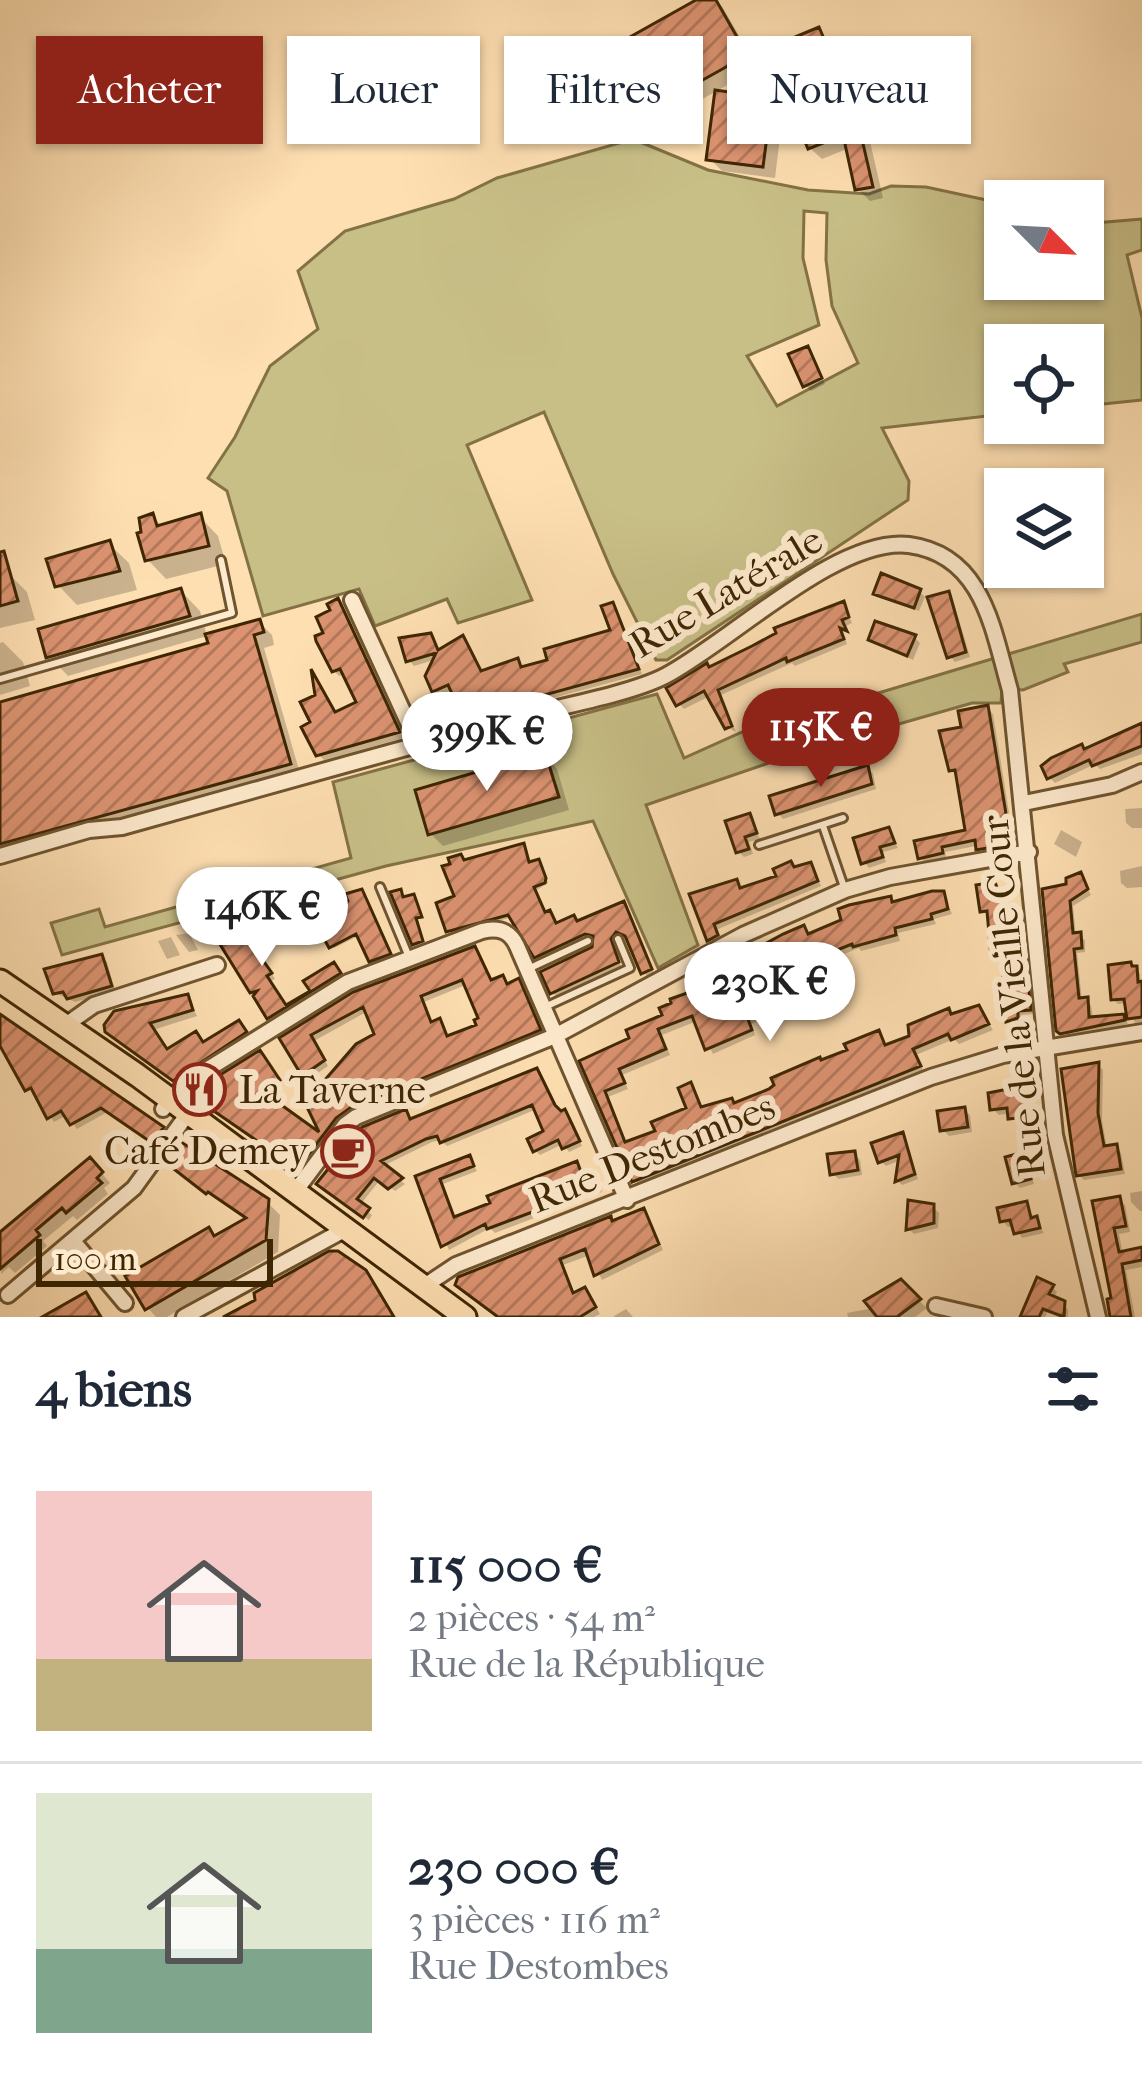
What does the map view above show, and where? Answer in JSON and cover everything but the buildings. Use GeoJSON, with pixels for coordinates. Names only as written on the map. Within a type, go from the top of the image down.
{"type":"FeatureCollection","features":[{"type":"Feature","properties":{"kind":"main road"},"geometry":{"type":"LineString","coordinates":[[2,985],[465,1317]]}},
{"type":"Feature","properties":{"kind":"street","name":"Rue Latérale"},"geometry":{"type":"LineString","coordinates":[[0,856],[665,676],[851,555],[880,545],[926,548],[965,572],[988,608],[1003,666]]}},
{"type":"Feature","properties":{"kind":"street"},"geometry":{"type":"LineString","coordinates":[[352,599],[418,744]]}},
{"type":"Feature","properties":{"kind":"street","name":"Rue de la Vieille Cour"},"geometry":{"type":"LineString","coordinates":[[1003,666],[1012,699],[1024,803],[1057,1148],[1098,1317]]}},
{"type":"Feature","properties":{"kind":"street"},"geometry":{"type":"LineString","coordinates":[[1024,803],[1107,786],[1142,772]]}},
{"type":"Feature","properties":{"kind":"street"},"geometry":{"type":"LineString","coordinates":[[294,1193],[350,1120],[555,1036],[743,935],[845,890],[890,877],[1029,852]]}},
{"type":"Feature","properties":{"kind":"street"},"geometry":{"type":"LineString","coordinates":[[8,1294],[134,1188],[196,1076],[348,982],[482,931],[504,931],[514,939],[627,1200]]}},
{"type":"Feature","properties":{"kind":"street"},"geometry":{"type":"LineString","coordinates":[[63,1027],[94,1005],[218,965]]}},
{"type":"Feature","properties":{"kind":"street","name":"Rue Destombes"},"geometry":{"type":"LineString","coordinates":[[423,1287],[456,1264],[920,1080],[1004,1055],[1142,1032]]}},
{"type":"Feature","properties":{"kind":"street"},"geometry":{"type":"LineString","coordinates":[[184,1317],[344,1229]]}},
{"type":"Feature","properties":{"kind":"street"},"geometry":{"type":"LineString","coordinates":[[73,1241],[125,1303]]}},
{"type":"Feature","properties":{"kind":"street"},"geometry":{"type":"LineString","coordinates":[[936,1306],[984,1317]]}},
{"type":"Feature","properties":{"kind":"lane"},"geometry":{"type":"LineString","coordinates":[[0,679],[232,613],[220,560]]}},
{"type":"Feature","properties":{"kind":"lane"},"geometry":{"type":"LineString","coordinates":[[759,845],[843,818]]}},
{"type":"Feature","properties":{"kind":"lane"},"geometry":{"type":"LineString","coordinates":[[823,824],[845,890]]}},
{"type":"Feature","properties":{"kind":"lane"},"geometry":{"type":"LineString","coordinates":[[380,887],[409,957]]}},
{"type":"Feature","properties":{"kind":"lane"},"geometry":{"type":"LineString","coordinates":[[543,1007],[630,968],[618,939]]}},
{"type":"Feature","properties":{"kind":"lane"},"geometry":{"type":"LineString","coordinates":[[528,969],[588,941]]}},
{"type":"Feature","properties":{"kind":"shaded area"},"geometry":{"type":"Polygon","coordinates":[[[616,144],[645,144],[708,170],[808,190],[869,194],[891,186],[926,187],[984,199],[984,300],[1104,300],[1104,222],[1142,219],[1142,250],[1127,255],[1142,318],[1142,400],[1104,404],[1104,324],[984,324],[984,416],[882,428],[909,481],[908,500],[667,660],[656,660],[613,574],[544,412],[467,445],[532,600],[458,623],[447,599],[375,626],[359,589],[263,616],[227,491],[208,478],[235,437],[270,366],[318,329],[298,271],[345,231],[454,199],[497,178],[616,144]],[[804,211],[803,258],[819,325],[747,356],[777,406],[858,363],[832,306],[827,213],[804,211]]]}},
{"type":"Feature","properties":{"kind":"shaded area"},"geometry":{"type":"Polygon","coordinates":[[[1142,614],[1142,642],[1064,664],[1068,672],[1023,690],[1002,688],[1001,703],[972,703],[801,752],[646,805],[698,945],[658,968],[593,821],[386,866],[62,955],[51,923],[99,909],[105,927],[351,858],[333,782],[657,694],[684,758],[782,714],[875,694],[1142,614]]]}},
{"type":"Feature","properties":{"kind":"place","name":"La Taverne"},"geometry":{"type":"Point","coordinates":[200,1090]}},
{"type":"Feature","properties":{"kind":"place","name":"Café Demey"},"geometry":{"type":"Point","coordinates":[348,1151]}}]}
